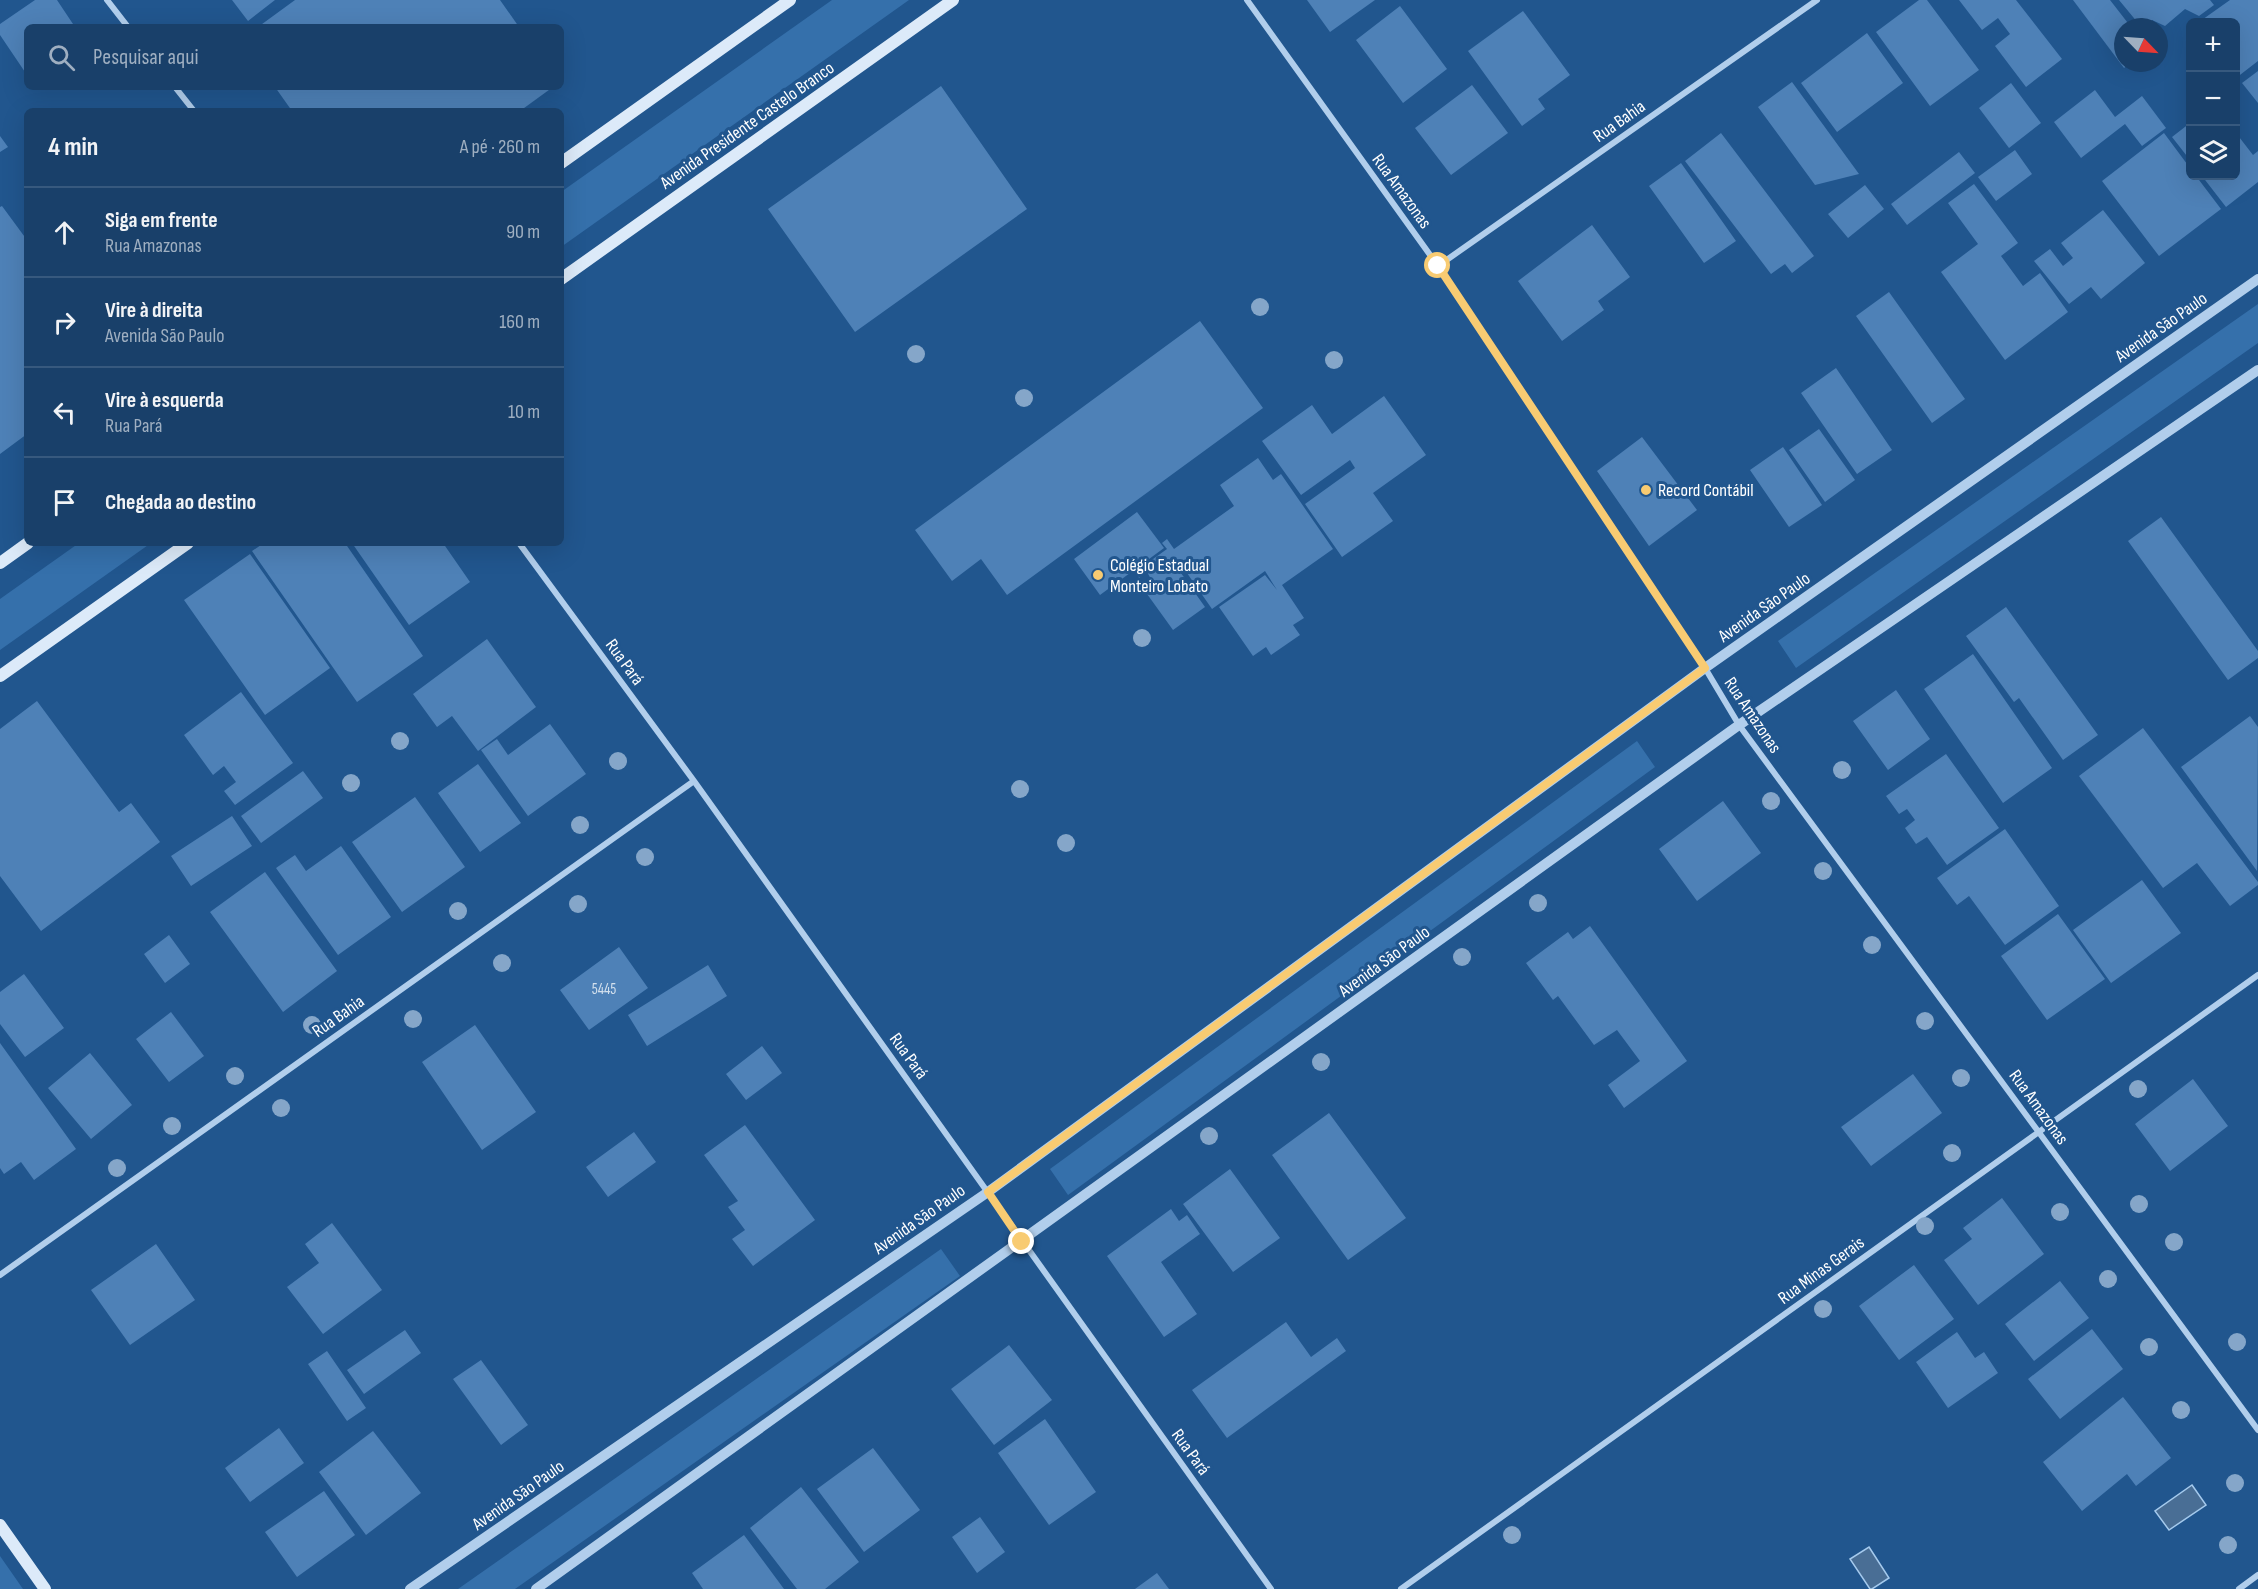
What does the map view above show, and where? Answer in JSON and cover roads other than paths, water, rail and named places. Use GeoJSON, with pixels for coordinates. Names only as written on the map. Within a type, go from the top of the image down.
{"type":"FeatureCollection","features":[{"type":"Feature","properties":{"kind":"main road"},"geometry":{"type":"LineString","coordinates":[[564,161],[790,0]]}},
{"type":"Feature","properties":{"kind":"main road","name":"Avenida Presidente Castelo Branco"},"geometry":{"type":"LineString","coordinates":[[564,277],[953,0]]}},
{"type":"Feature","properties":{"kind":"main road"},"geometry":{"type":"LineString","coordinates":[[0,563],[24,546]]}},
{"type":"Feature","properties":{"kind":"main road"},"geometry":{"type":"LineString","coordinates":[[0,676],[184,546]]}},
{"type":"Feature","properties":{"kind":"main road"},"geometry":{"type":"LineString","coordinates":[[0,1525],[45,1589]]}},
{"type":"Feature","properties":{"kind":"street"},"geometry":{"type":"LineString","coordinates":[[107,0],[126,24]]}},
{"type":"Feature","properties":{"kind":"street","name":"Rua Amazonas"},"geometry":{"type":"LineString","coordinates":[[1247,0],[1438,266],[1705,668],[1739,726],[2258,1430]]}},
{"type":"Feature","properties":{"kind":"street","name":"Rua Bahia"},"geometry":{"type":"LineString","coordinates":[[1438,266],[1817,0]]}},
{"type":"Feature","properties":{"kind":"street"},"geometry":{"type":"LineString","coordinates":[[177,90],[192,108]]}},
{"type":"Feature","properties":{"kind":"street","name":"Avenida São Paulo"},"geometry":{"type":"LineString","coordinates":[[410,1589],[988,1192],[1705,668],[2258,279]]}},
{"type":"Feature","properties":{"kind":"street","name":"Avenida São Paulo"},"geometry":{"type":"LineString","coordinates":[[536,1589],[1739,726],[2258,370]]}},
{"type":"Feature","properties":{"kind":"street","name":"Rua Pará"},"geometry":{"type":"LineString","coordinates":[[521,546],[694,781],[1271,1589]]}},
{"type":"Feature","properties":{"kind":"street","name":"Rua Bahia"},"geometry":{"type":"LineString","coordinates":[[0,1275],[694,781]]}},
{"type":"Feature","properties":{"kind":"street","name":"Rua Minas Gerais"},"geometry":{"type":"LineString","coordinates":[[1401,1589],[2258,975]]}},
{"type":"Feature","properties":{"kind":"street"},"geometry":{"type":"LineString","coordinates":[[2239,1589],[2258,1575]]}},
{"type":"Feature","properties":{"kind":"place","name":"Record Contábil"},"geometry":{"type":"Point","coordinates":[1646,490]}},
{"type":"Feature","properties":{"kind":"place","name":"Colégio Estadual Monteiro Lobato"},"geometry":{"type":"Point","coordinates":[1098,575]}}]}
